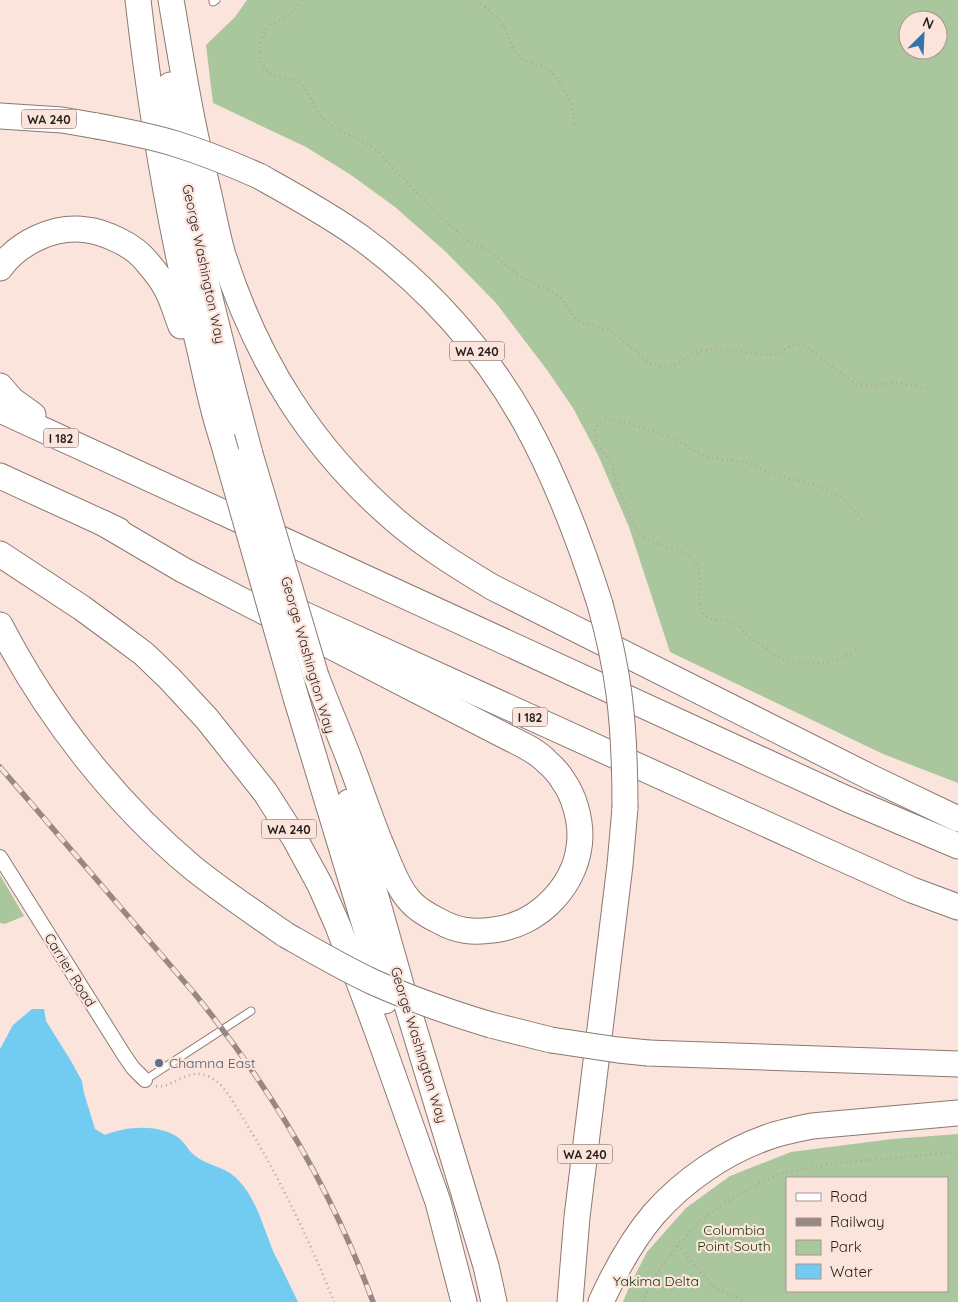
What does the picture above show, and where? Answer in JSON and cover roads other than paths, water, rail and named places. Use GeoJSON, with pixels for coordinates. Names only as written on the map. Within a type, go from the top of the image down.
{"type":"FeatureCollection","features":[{"type":"Feature","properties":{"kind":"highway","name":"George Washington Way"},"geometry":{"type":"LineString","coordinates":[[138,0],[150,92],[166,190],[184,284],[221,434],[297,701],[366,929],[438,1202]]}},
{"type":"Feature","properties":{"kind":"highway","name":"George Washington Way"},"geometry":{"type":"LineString","coordinates":[[159,0],[176,127],[194,226],[211,304],[250,454],[316,676],[336,755],[403,992],[486,1266],[494,1302]]}},
{"type":"Feature","properties":{"kind":"highway"},"geometry":{"type":"LineString","coordinates":[[171,0],[196,138],[213,217],[223,255],[239,300],[254,336],[298,414],[344,471],[397,522],[461,568],[492,587],[872,778],[958,819]]}},
{"type":"Feature","properties":{"kind":"highway","name":"WA 240"},"geometry":{"type":"LineString","coordinates":[[0,116],[62,120],[176,144],[259,176],[330,216],[390,261],[448,316],[503,386],[545,460],[586,558],[600,604],[614,664],[623,739],[624,808],[620,865],[577,1217],[570,1302]]}},
{"type":"Feature","properties":{"kind":"highway"},"geometry":{"type":"LineString","coordinates":[[0,268],[16,251],[29,242],[57,231],[72,229],[88,230],[109,236],[131,247],[146,260],[168,291],[221,434]]}},
{"type":"Feature","properties":{"kind":"highway"},"geometry":{"type":"LineString","coordinates":[[0,386],[12,400],[34,416],[123,466]]}},
{"type":"Feature","properties":{"kind":"highway","name":"I 182"},"geometry":{"type":"LineString","coordinates":[[0,410],[847,799],[958,846]]}},
{"type":"Feature","properties":{"kind":"highway","name":"I 182"},"geometry":{"type":"LineString","coordinates":[[0,476],[814,846],[912,890],[958,907]]}},
{"type":"Feature","properties":{"kind":"highway"},"geometry":{"type":"LineString","coordinates":[[103,523],[183,570],[529,748],[546,760],[564,782],[572,798],[578,818],[580,836],[573,868],[563,888],[552,903],[522,923],[505,929],[467,931],[449,927],[427,916],[410,902],[397,882],[316,676]]}},
{"type":"Feature","properties":{"kind":"highway","name":"WA 240"},"geometry":{"type":"LineString","coordinates":[[0,554],[82,608],[144,654],[207,719],[265,792],[320,885],[338,926],[438,1202],[464,1302]]}},
{"type":"Feature","properties":{"kind":"highway"},"geometry":{"type":"LineString","coordinates":[[0,625],[37,690],[62,726],[112,788],[146,825],[193,867],[234,899],[286,935],[329,960],[372,981],[423,1003],[491,1025],[550,1040],[602,1048],[648,1053],[958,1064]]}},
{"type":"Feature","properties":{"kind":"highway"},"geometry":{"type":"LineString","coordinates":[[601,1302],[612,1276],[654,1214],[690,1180],[727,1156],[767,1137],[812,1126],[958,1113]]}},
{"type":"Feature","properties":{"kind":"street","name":"Carrier Road"},"geometry":{"type":"LineString","coordinates":[[0,857],[124,1056],[145,1080]]}},
{"type":"Feature","properties":{"kind":"lane"},"geometry":{"type":"LineString","coordinates":[[145,1080],[251,1011]]}},
{"type":"Feature","properties":{"kind":"water"},"geometry":{"type":"Polygon","coordinates":[[[32,1009],[44,1009],[46,1021],[82,1081],[95,1129],[105,1135],[133,1128],[162,1130],[171,1133],[179,1138],[198,1158],[225,1170],[242,1184],[252,1199],[273,1250],[298,1302],[0,1302],[0,1049],[13,1025],[32,1009]]]}},
{"type":"Feature","properties":{"kind":"railway"},"geometry":{"type":"LineString","coordinates":[[0,767],[194,993],[248,1064],[273,1102],[318,1179],[357,1260],[373,1302]]}},
{"type":"Feature","properties":{"kind":"place","name":"Chamna East"},"geometry":{"type":"Point","coordinates":[159,1063]}},
{"type":"Feature","properties":{"kind":"park label","name":"Columbia Point South"},"geometry":{"type":"Point","coordinates":[734,1238]}},
{"type":"Feature","properties":{"kind":"park label","name":"Yakima Delta"},"geometry":{"type":"Point","coordinates":[656,1281]}}]}
